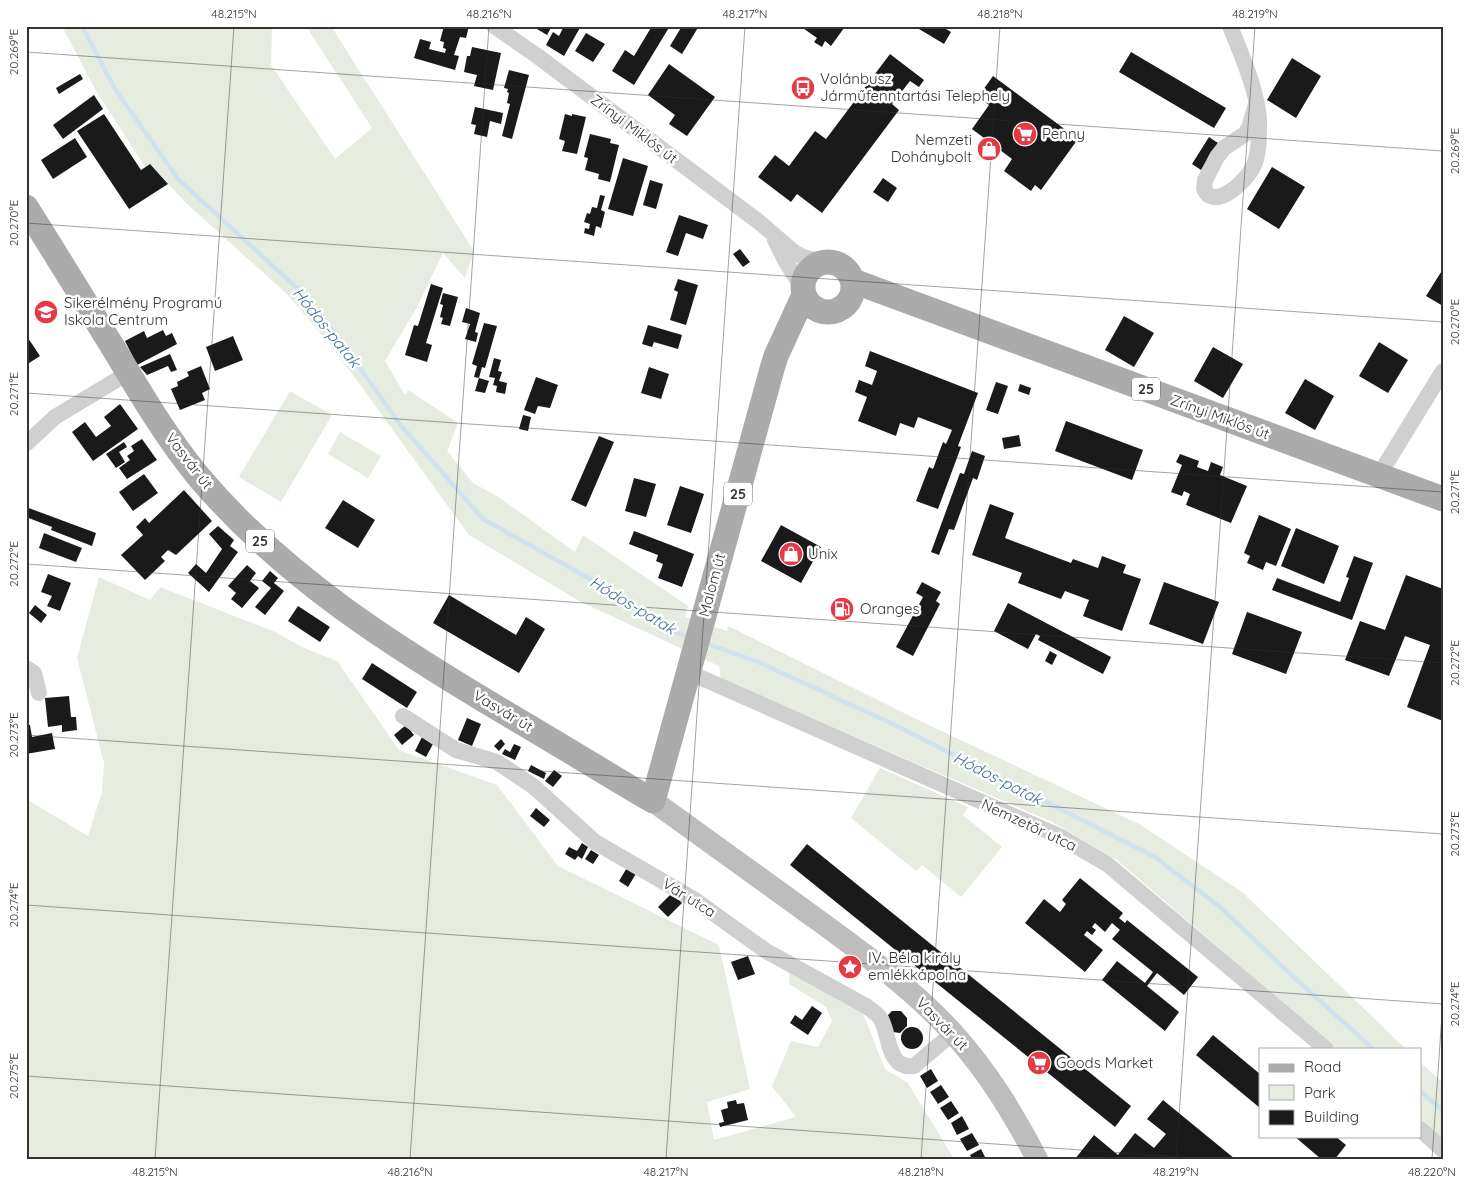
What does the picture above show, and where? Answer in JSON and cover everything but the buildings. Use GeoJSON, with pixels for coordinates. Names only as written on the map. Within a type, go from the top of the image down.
{"type":"FeatureCollection","features":[{"type":"Feature","properties":{"kind":"main road","name":"Vasvár út"},"geometry":{"type":"LineString","coordinates":[[26,207],[152,413],[197,474],[277,557],[332,601],[388,641],[653,801]]}},
{"type":"Feature","properties":{"kind":"main road","name":"25"},"geometry":{"type":"LineString","coordinates":[[803,292],[804,279],[808,271],[822,262],[830,262],[842,266],[847,270],[853,281]]}},
{"type":"Feature","properties":{"kind":"main road"},"geometry":{"type":"LineString","coordinates":[[803,292],[808,303],[814,308],[822,312],[836,310],[852,296],[853,281]]}},
{"type":"Feature","properties":{"kind":"main road","name":"Zrínyi Miklós út"},"geometry":{"type":"LineString","coordinates":[[853,281],[1443,500]]}},
{"type":"Feature","properties":{"kind":"main road","name":"Malom út"},"geometry":{"type":"LineString","coordinates":[[653,801],[772,369],[803,292]]}},
{"type":"Feature","properties":{"kind":"main road","name":"Zrínyi Miklós út"},"geometry":{"type":"LineString","coordinates":[[836,310],[876,300],[914,303]]}},
{"type":"Feature","properties":{"kind":"main road","name":"Malom út"},"geometry":{"type":"LineString","coordinates":[[772,369],[803,331],[816,320],[836,310]]}},
{"type":"Feature","properties":{"kind":"main road","name":"25"},"geometry":{"type":"LineString","coordinates":[[600,769],[623,776],[637,776],[649,771],[666,753]]}},
{"type":"Feature","properties":{"kind":"street","name":"Zrínyi Miklós út"},"geometry":{"type":"LineString","coordinates":[[494,26],[567,79],[794,252],[822,262]]}},
{"type":"Feature","properties":{"kind":"street"},"geometry":{"type":"LineString","coordinates":[[1230,26],[1250,77],[1256,104],[1259,123],[1254,165],[1244,181],[1236,187],[1218,197],[1207,195],[1204,189],[1209,171],[1224,148],[1245,134],[1249,128],[1256,104]]}},
{"type":"Feature","properties":{"kind":"street","name":"Zrínyi Miklós út"},"geometry":{"type":"LineString","coordinates":[[772,234],[803,292]]}},
{"type":"Feature","properties":{"kind":"street"},"geometry":{"type":"LineString","coordinates":[[1379,475],[1443,371]]}},
{"type":"Feature","properties":{"kind":"street"},"geometry":{"type":"LineString","coordinates":[[26,444],[55,417],[128,373]]}},
{"type":"Feature","properties":{"kind":"street","name":"Nemzetőr utca"},"geometry":{"type":"LineString","coordinates":[[689,666],[1059,836],[1107,864],[1325,1048]]}},
{"type":"Feature","properties":{"kind":"street"},"geometry":{"type":"LineString","coordinates":[[26,668],[34,673],[39,693]]}},
{"type":"Feature","properties":{"kind":"street","name":"Vár utca"},"geometry":{"type":"LineString","coordinates":[[403,716],[456,750],[497,762],[533,786],[595,842],[695,900],[766,951],[866,1006],[880,1017],[889,1048],[897,1061],[903,1065],[914,1066],[953,1033]]}},
{"type":"Feature","properties":{"kind":"street","name":"Vasvár út"},"geometry":{"type":"LineString","coordinates":[[653,801],[869,958],[914,995],[953,1033],[1002,1094],[1037,1159]]}},
{"type":"Feature","properties":{"kind":"street"},"geometry":{"type":"LineString","coordinates":[[1422,1132],[1443,1150]]}},
{"type":"Feature","properties":{"kind":"green space"},"geometry":{"type":"Polygon","coordinates":[[[62,26],[272,26],[271,65],[335,159],[372,128],[306,26],[331,26],[474,251],[465,278],[443,253],[417,307],[385,361],[405,395],[408,390],[458,423],[447,451],[473,483],[497,496],[575,552],[583,535],[688,606],[685,617],[727,631],[728,626],[914,718],[1139,824],[1242,892],[1405,1048],[1336,1048],[1117,860],[1052,822],[721,679],[719,666],[581,602],[469,535],[334,349],[287,294],[186,203],[150,164],[145,167],[95,89],[62,26]]]}},
{"type":"Feature","properties":{"kind":"green space"},"geometry":{"type":"Polygon","coordinates":[[[290,391],[332,415],[281,502],[239,477],[290,391]]]}},
{"type":"Feature","properties":{"kind":"green space"},"geometry":{"type":"Polygon","coordinates":[[[340,432],[381,456],[368,478],[328,454],[340,432]]]}},
{"type":"Feature","properties":{"kind":"green space"},"geometry":{"type":"Polygon","coordinates":[[[99,577],[150,600],[160,587],[275,632],[304,648],[337,661],[399,750],[497,785],[558,866],[719,945],[750,1089],[707,1102],[714,1140],[796,1117],[772,1086],[791,1041],[818,1047],[832,1021],[826,1007],[789,984],[789,972],[862,1012],[885,1069],[908,1083],[954,1159],[26,1159],[26,799],[88,836],[102,792],[104,763],[77,658],[99,577]]]}},
{"type":"Feature","properties":{"kind":"green space"},"geometry":{"type":"Polygon","coordinates":[[[880,768],[968,807],[963,815],[1002,847],[961,897],[922,865],[916,871],[851,818],[880,768]]]}},
{"type":"Feature","properties":{"kind":"green space"},"geometry":{"type":"Polygon","coordinates":[[[1422,1064],[1443,1083],[1443,1140],[1422,1123],[1422,1064]]]}},
{"type":"Feature","properties":{"kind":"waterway","name":"Hódos-patak"},"geometry":{"type":"LineString","coordinates":[[82,26],[115,89],[178,179],[297,288],[334,332],[399,423],[483,519],[603,586],[674,632],[691,638]]}},
{"type":"Feature","properties":{"kind":"waterway","name":"Hódos-patak"},"geometry":{"type":"LineString","coordinates":[[705,643],[758,662],[895,725],[1155,857],[1220,907],[1372,1048]]}},
{"type":"Feature","properties":{"kind":"waterway","name":"Hódos-patak"},"geometry":{"type":"LineString","coordinates":[[1422,1093],[1443,1111]]}},
{"type":"Feature","properties":{"kind":"place","name":"Volánbusz Járműfenntartási Telephely"},"geometry":{"type":"Point","coordinates":[803,88]}},
{"type":"Feature","properties":{"kind":"place","name":"Penny"},"geometry":{"type":"Point","coordinates":[1025,134]}},
{"type":"Feature","properties":{"kind":"place","name":"Nemzeti Dohánybolt"},"geometry":{"type":"Point","coordinates":[989,149]}},
{"type":"Feature","properties":{"kind":"place","name":"Sikerélmény Programú Iskola Centrum"},"geometry":{"type":"Point","coordinates":[46,312]}},
{"type":"Feature","properties":{"kind":"place","name":"Unix"},"geometry":{"type":"Point","coordinates":[791,554]}},
{"type":"Feature","properties":{"kind":"place","name":"Oranges"},"geometry":{"type":"Point","coordinates":[842,609]}},
{"type":"Feature","properties":{"kind":"place","name":"IV. Béla király emlékkápolna"},"geometry":{"type":"Point","coordinates":[850,967]}},
{"type":"Feature","properties":{"kind":"place","name":"Goods Market"},"geometry":{"type":"Point","coordinates":[1039,1063]}}]}
